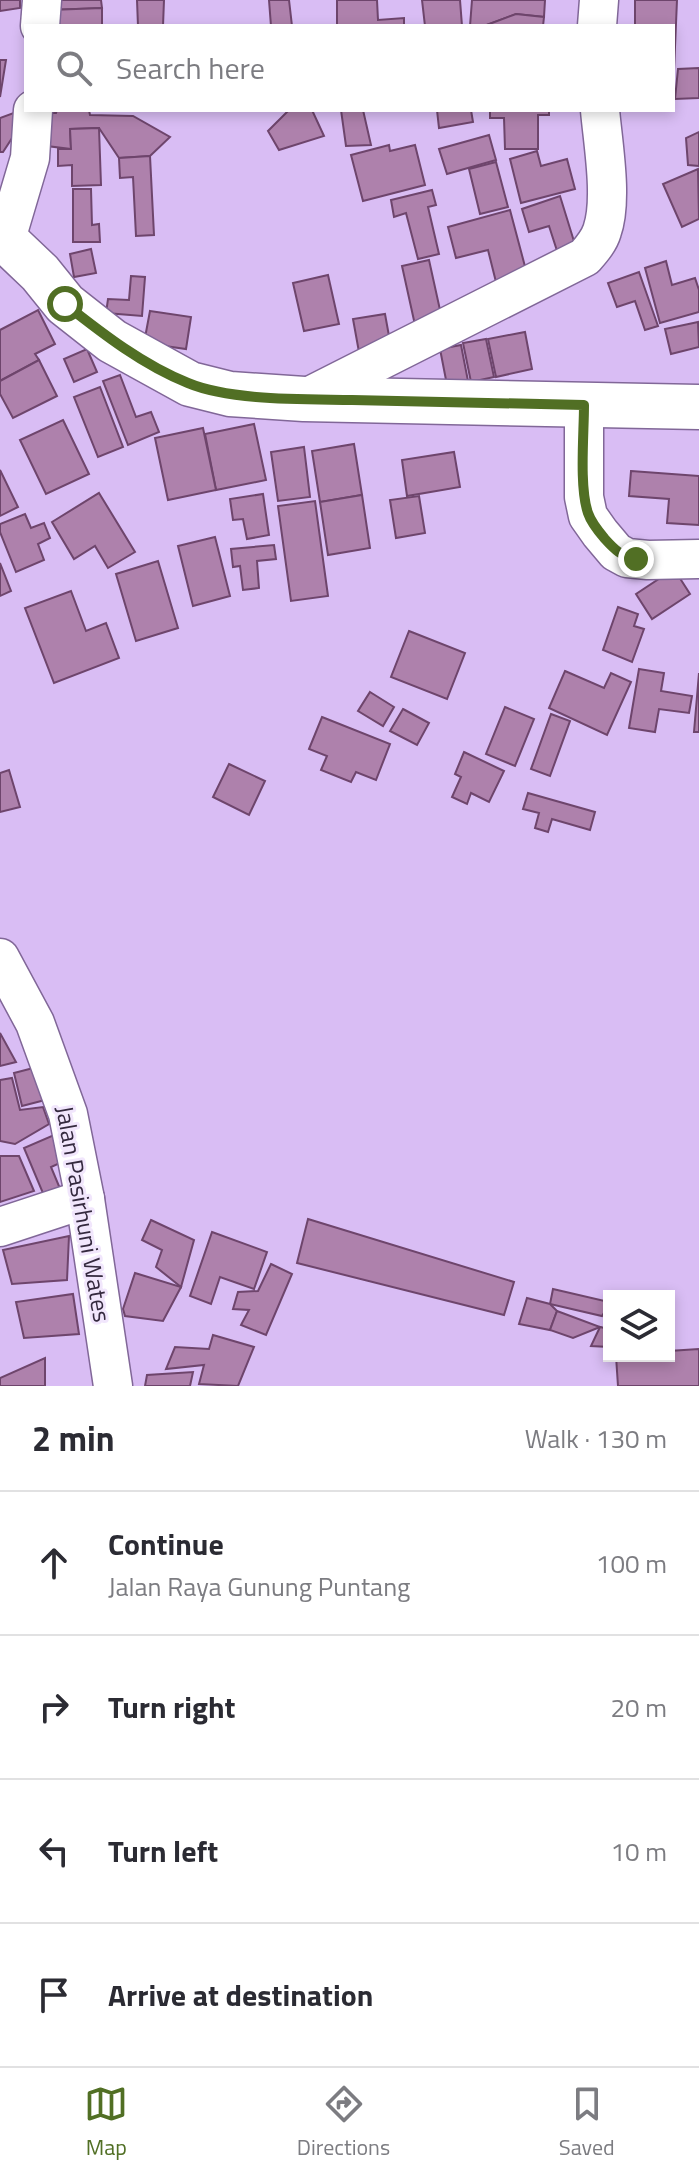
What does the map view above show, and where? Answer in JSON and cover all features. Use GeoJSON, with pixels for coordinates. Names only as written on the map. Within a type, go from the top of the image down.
{"type":"FeatureCollection","features":[{"type":"Feature","properties":{"kind":"street"},"geometry":{"type":"LineString","coordinates":[[40,24],[42,0]]}},
{"type":"Feature","properties":{"kind":"street"},"geometry":{"type":"LineString","coordinates":[[597,24],[599,0]]}},
{"type":"Feature","properties":{"kind":"street"},"geometry":{"type":"LineString","coordinates":[[33,112],[30,158],[3,237],[40,273],[65,304],[112,341],[190,384],[230,394],[304,399],[699,407]]}},
{"type":"Feature","properties":{"kind":"street"},"geometry":{"type":"LineString","coordinates":[[304,399],[585,257],[602,233],[606,215],[600,112]]}},
{"type":"Feature","properties":{"kind":"street"},"geometry":{"type":"LineString","coordinates":[[584,405],[584,497],[588,516],[600,533],[616,552],[627,558],[699,559]]}},
{"type":"Feature","properties":{"kind":"street","name":"Jalan Pasirhuni Wates"},"geometry":{"type":"LineString","coordinates":[[0,958],[35,1023],[68,1114],[85,1199],[113,1386]]}},
{"type":"Feature","properties":{"kind":"street"},"geometry":{"type":"LineString","coordinates":[[0,1227],[85,1199]]}},
{"type":"Feature","properties":{"kind":"building"},"geometry":{"type":"Polygon","coordinates":[[[0,0],[20,0],[20,8],[0,11],[0,0]]]}},
{"type":"Feature","properties":{"kind":"building"},"geometry":{"type":"Polygon","coordinates":[[[51,0],[101,0],[102,8],[50,10],[51,0]]]}},
{"type":"Feature","properties":{"kind":"building"},"geometry":{"type":"Polygon","coordinates":[[[137,0],[164,0],[163,24],[138,24],[137,0]]]}},
{"type":"Feature","properties":{"kind":"building"},"geometry":{"type":"Polygon","coordinates":[[[269,0],[289,0],[292,24],[271,24],[269,0]]]}},
{"type":"Feature","properties":{"kind":"building"},"geometry":{"type":"Polygon","coordinates":[[[337,0],[377,0],[378,20],[404,18],[404,24],[337,24],[337,0]]]}},
{"type":"Feature","properties":{"kind":"building"},"geometry":{"type":"Polygon","coordinates":[[[422,0],[460,0],[462,24],[425,24],[422,0]]]}},
{"type":"Feature","properties":{"kind":"building"},"geometry":{"type":"Polygon","coordinates":[[[472,0],[545,0],[544,17],[516,14],[489,24],[470,24],[472,0]]]}},
{"type":"Feature","properties":{"kind":"building"},"geometry":{"type":"Polygon","coordinates":[[[635,0],[677,0],[675,47],[675,24],[635,24],[635,0]]]}},
{"type":"Feature","properties":{"kind":"building"},"geometry":{"type":"Polygon","coordinates":[[[102,8],[102,24],[54,24],[50,10],[102,8]]]}},
{"type":"Feature","properties":{"kind":"building"},"geometry":{"type":"Polygon","coordinates":[[[516,14],[544,17],[543,24],[489,24],[516,14]]]}},
{"type":"Feature","properties":{"kind":"building"},"geometry":{"type":"Polygon","coordinates":[[[0,60],[6,60],[0,97],[0,60]]]}},
{"type":"Feature","properties":{"kind":"building"},"geometry":{"type":"Polygon","coordinates":[[[699,68],[699,98],[675,99],[678,69],[699,68]]]}},
{"type":"Feature","properties":{"kind":"building"},"geometry":{"type":"Polygon","coordinates":[[[19,111],[14,135],[0,152],[0,118],[19,111]]]}},
{"type":"Feature","properties":{"kind":"building"},"geometry":{"type":"Polygon","coordinates":[[[287,112],[313,112],[324,136],[279,150],[268,131],[287,112]]]}},
{"type":"Feature","properties":{"kind":"building"},"geometry":{"type":"Polygon","coordinates":[[[341,112],[363,112],[371,145],[346,146],[341,112]]]}},
{"type":"Feature","properties":{"kind":"building"},"geometry":{"type":"Polygon","coordinates":[[[437,112],[471,112],[473,122],[439,128],[437,112]]]}},
{"type":"Feature","properties":{"kind":"building"},"geometry":{"type":"Polygon","coordinates":[[[490,112],[549,112],[549,115],[538,115],[538,149],[505,149],[504,118],[490,118],[490,112]]]}},
{"type":"Feature","properties":{"kind":"building"},"geometry":{"type":"Polygon","coordinates":[[[33,113],[133,116],[170,137],[150,156],[119,158],[99,128],[70,129],[71,149],[39,145],[33,113]]]}},
{"type":"Feature","properties":{"kind":"building"},"geometry":{"type":"Polygon","coordinates":[[[99,128],[101,185],[72,186],[72,165],[58,166],[58,149],[71,149],[70,129],[99,128]]]}},
{"type":"Feature","properties":{"kind":"building"},"geometry":{"type":"Polygon","coordinates":[[[699,132],[699,166],[688,165],[686,138],[699,132]]]}},
{"type":"Feature","properties":{"kind":"building"},"geometry":{"type":"Polygon","coordinates":[[[489,135],[496,160],[447,174],[439,149],[489,135]]]}},
{"type":"Feature","properties":{"kind":"building"},"geometry":{"type":"Polygon","coordinates":[[[389,145],[390,151],[415,145],[425,185],[363,201],[351,155],[389,145]]]}},
{"type":"Feature","properties":{"kind":"building"},"geometry":{"type":"Polygon","coordinates":[[[537,151],[541,166],[567,159],[575,189],[521,203],[510,159],[537,151]]]}},
{"type":"Feature","properties":{"kind":"building"},"geometry":{"type":"Polygon","coordinates":[[[150,156],[154,235],[136,236],[133,177],[120,178],[119,158],[150,156]]]}},
{"type":"Feature","properties":{"kind":"building"},"geometry":{"type":"Polygon","coordinates":[[[496,162],[508,207],[480,214],[469,169],[496,162]]]}},
{"type":"Feature","properties":{"kind":"building"},"geometry":{"type":"Polygon","coordinates":[[[698,169],[699,219],[682,227],[663,184],[698,169]]]}},
{"type":"Feature","properties":{"kind":"building"},"geometry":{"type":"Polygon","coordinates":[[[73,189],[91,189],[92,225],[99,224],[100,242],[73,242],[73,189]]]}},
{"type":"Feature","properties":{"kind":"building"},"geometry":{"type":"Polygon","coordinates":[[[432,190],[436,205],[428,207],[439,254],[418,259],[406,213],[394,217],[391,200],[432,190]]]}},
{"type":"Feature","properties":{"kind":"building"},"geometry":{"type":"Polygon","coordinates":[[[560,196],[577,251],[559,257],[549,226],[529,232],[522,209],[560,196]]]}},
{"type":"Feature","properties":{"kind":"building"},"geometry":{"type":"Polygon","coordinates":[[[510,210],[527,274],[496,282],[488,250],[456,258],[448,227],[510,210]]]}},
{"type":"Feature","properties":{"kind":"building"},"geometry":{"type":"Polygon","coordinates":[[[91,249],[96,273],[74,277],[70,254],[91,249]]]}},
{"type":"Feature","properties":{"kind":"building"},"geometry":{"type":"Polygon","coordinates":[[[429,260],[442,319],[415,325],[402,266],[429,260]]]}},
{"type":"Feature","properties":{"kind":"building"},"geometry":{"type":"Polygon","coordinates":[[[666,261],[672,285],[695,278],[699,290],[699,312],[660,323],[645,268],[666,261]]]}},
{"type":"Feature","properties":{"kind":"building"},"geometry":{"type":"Polygon","coordinates":[[[639,272],[658,326],[645,330],[635,301],[617,307],[608,283],[639,272]]]}},
{"type":"Feature","properties":{"kind":"building"},"geometry":{"type":"Polygon","coordinates":[[[328,275],[339,324],[304,331],[293,283],[328,275]]]}},
{"type":"Feature","properties":{"kind":"building"},"geometry":{"type":"Polygon","coordinates":[[[131,276],[145,277],[142,316],[106,313],[108,299],[129,300],[131,276]]]}},
{"type":"Feature","properties":{"kind":"building"},"geometry":{"type":"Polygon","coordinates":[[[38,310],[55,344],[35,354],[39,360],[0,381],[0,330],[38,310]]]}},
{"type":"Feature","properties":{"kind":"building"},"geometry":{"type":"Polygon","coordinates":[[[150,311],[191,317],[186,349],[144,343],[150,311]]]}},
{"type":"Feature","properties":{"kind":"building"},"geometry":{"type":"Polygon","coordinates":[[[385,314],[391,347],[359,352],[353,319],[385,314]]]}},
{"type":"Feature","properties":{"kind":"building"},"geometry":{"type":"Polygon","coordinates":[[[698,322],[699,347],[671,354],[665,329],[698,322]]]}},
{"type":"Feature","properties":{"kind":"building"},"geometry":{"type":"Polygon","coordinates":[[[525,332],[532,369],[496,377],[488,339],[525,332]]]}},
{"type":"Feature","properties":{"kind":"building"},"geometry":{"type":"Polygon","coordinates":[[[486,339],[494,377],[471,382],[463,343],[486,339]]]}},
{"type":"Feature","properties":{"kind":"building"},"geometry":{"type":"Polygon","coordinates":[[[461,345],[468,381],[447,385],[440,349],[461,345]]]}},
{"type":"Feature","properties":{"kind":"building"},"geometry":{"type":"Polygon","coordinates":[[[87,349],[97,372],[74,382],[64,359],[87,349]]]}},
{"type":"Feature","properties":{"kind":"building"},"geometry":{"type":"Polygon","coordinates":[[[39,360],[57,396],[13,418],[0,394],[0,381],[39,360]]]}},
{"type":"Feature","properties":{"kind":"building"},"geometry":{"type":"Polygon","coordinates":[[[120,375],[136,417],[151,412],[159,432],[128,445],[103,381],[120,375]]]}},
{"type":"Feature","properties":{"kind":"building"},"geometry":{"type":"Polygon","coordinates":[[[100,387],[123,447],[98,457],[74,397],[100,387]]]}},
{"type":"Feature","properties":{"kind":"building"},"geometry":{"type":"Polygon","coordinates":[[[63,420],[89,474],[46,494],[20,440],[63,420]]]}},
{"type":"Feature","properties":{"kind":"building"},"geometry":{"type":"Polygon","coordinates":[[[254,424],[266,480],[216,490],[205,434],[254,424]]]}},
{"type":"Feature","properties":{"kind":"building"},"geometry":{"type":"Polygon","coordinates":[[[203,428],[216,490],[168,500],[155,438],[203,428]]]}},
{"type":"Feature","properties":{"kind":"building"},"geometry":{"type":"Polygon","coordinates":[[[354,444],[362,495],[320,502],[312,451],[354,444]]]}},
{"type":"Feature","properties":{"kind":"building"},"geometry":{"type":"Polygon","coordinates":[[[304,447],[310,497],[278,501],[271,452],[304,447]]]}},
{"type":"Feature","properties":{"kind":"building"},"geometry":{"type":"Polygon","coordinates":[[[454,452],[460,487],[407,496],[402,460],[454,452]]]}},
{"type":"Feature","properties":{"kind":"building"},"geometry":{"type":"Polygon","coordinates":[[[0,470],[18,507],[0,516],[0,470]]]}},
{"type":"Feature","properties":{"kind":"building"},"geometry":{"type":"Polygon","coordinates":[[[631,471],[699,476],[699,525],[667,523],[669,499],[629,496],[631,471]]]}},
{"type":"Feature","properties":{"kind":"building"},"geometry":{"type":"Polygon","coordinates":[[[99,493],[135,552],[108,568],[95,546],[74,559],[52,522],[99,493]]]}},
{"type":"Feature","properties":{"kind":"building"},"geometry":{"type":"Polygon","coordinates":[[[263,494],[269,535],[247,539],[243,519],[233,520],[230,499],[263,494]]]}},
{"type":"Feature","properties":{"kind":"building"},"geometry":{"type":"Polygon","coordinates":[[[362,495],[370,548],[328,555],[320,502],[362,495]]]}},
{"type":"Feature","properties":{"kind":"building"},"geometry":{"type":"Polygon","coordinates":[[[419,496],[425,533],[396,538],[390,500],[419,496]]]}},
{"type":"Feature","properties":{"kind":"building"},"geometry":{"type":"Polygon","coordinates":[[[315,501],[328,596],[291,601],[278,506],[315,501]]]}},
{"type":"Feature","properties":{"kind":"building"},"geometry":{"type":"Polygon","coordinates":[[[25,514],[31,528],[44,523],[50,538],[38,544],[44,560],[16,572],[0,532],[0,524],[25,514]]]}},
{"type":"Feature","properties":{"kind":"building"},"geometry":{"type":"Polygon","coordinates":[[[215,537],[230,596],[193,606],[178,546],[215,537]]]}},
{"type":"Feature","properties":{"kind":"building"},"geometry":{"type":"Polygon","coordinates":[[[274,545],[276,559],[257,561],[259,588],[243,590],[240,566],[233,567],[231,549],[274,545]]]}},
{"type":"Feature","properties":{"kind":"building"},"geometry":{"type":"Polygon","coordinates":[[[158,561],[178,628],[136,641],[116,574],[158,561]]]}},
{"type":"Feature","properties":{"kind":"building"},"geometry":{"type":"Polygon","coordinates":[[[0,563],[11,591],[0,596],[0,563]]]}},
{"type":"Feature","properties":{"kind":"building"},"geometry":{"type":"Polygon","coordinates":[[[674,569],[690,594],[652,619],[636,594],[674,569]]]}},
{"type":"Feature","properties":{"kind":"building"},"geometry":{"type":"Polygon","coordinates":[[[71,591],[86,631],[106,623],[119,658],[54,683],[25,608],[71,591]]]}},
{"type":"Feature","properties":{"kind":"building"},"geometry":{"type":"Polygon","coordinates":[[[618,607],[638,614],[634,626],[644,629],[632,662],[603,650],[618,607]]]}},
{"type":"Feature","properties":{"kind":"building"},"geometry":{"type":"Polygon","coordinates":[[[409,631],[465,653],[447,699],[391,677],[409,631]]]}},
{"type":"Feature","properties":{"kind":"building"},"geometry":{"type":"Polygon","coordinates":[[[639,669],[664,673],[661,691],[692,696],[689,713],[659,709],[655,732],[629,728],[639,669]]]}},
{"type":"Feature","properties":{"kind":"building"},"geometry":{"type":"Polygon","coordinates":[[[565,671],[604,688],[611,673],[631,682],[607,735],[549,708],[565,671]]]}},
{"type":"Feature","properties":{"kind":"building"},"geometry":{"type":"Polygon","coordinates":[[[699,673],[699,732],[694,732],[699,673]]]}},
{"type":"Feature","properties":{"kind":"building"},"geometry":{"type":"Polygon","coordinates":[[[370,692],[394,707],[383,726],[358,711],[370,692]]]}},
{"type":"Feature","properties":{"kind":"building"},"geometry":{"type":"Polygon","coordinates":[[[505,707],[534,719],[515,766],[486,754],[505,707]]]}},
{"type":"Feature","properties":{"kind":"building"},"geometry":{"type":"Polygon","coordinates":[[[403,709],[429,723],[417,745],[390,731],[403,709]]]}},
{"type":"Feature","properties":{"kind":"building"},"geometry":{"type":"Polygon","coordinates":[[[551,714],[570,721],[550,776],[531,769],[551,714]]]}},
{"type":"Feature","properties":{"kind":"building"},"geometry":{"type":"Polygon","coordinates":[[[322,717],[390,744],[376,780],[356,772],[351,782],[321,770],[327,756],[309,749],[322,717]]]}},
{"type":"Feature","properties":{"kind":"building"},"geometry":{"type":"Polygon","coordinates":[[[464,752],[504,771],[489,802],[471,793],[467,804],[452,797],[461,777],[455,774],[464,752]]]}},
{"type":"Feature","properties":{"kind":"building"},"geometry":{"type":"Polygon","coordinates":[[[229,764],[265,781],[249,815],[213,797],[229,764]]]}},
{"type":"Feature","properties":{"kind":"building"},"geometry":{"type":"Polygon","coordinates":[[[9,770],[20,807],[0,812],[0,773],[9,770]]]}},
{"type":"Feature","properties":{"kind":"building"},"geometry":{"type":"Polygon","coordinates":[[[528,793],[595,812],[590,830],[552,819],[548,832],[535,828],[539,813],[523,809],[528,793]]]}},
{"type":"Feature","properties":{"kind":"building"},"geometry":{"type":"Polygon","coordinates":[[[0,1033],[16,1062],[0,1066],[0,1033]]]}},
{"type":"Feature","properties":{"kind":"building"},"geometry":{"type":"Polygon","coordinates":[[[41,1066],[49,1099],[22,1106],[14,1073],[41,1066]]]}},
{"type":"Feature","properties":{"kind":"building"},"geometry":{"type":"Polygon","coordinates":[[[12,1078],[20,1110],[43,1107],[49,1124],[15,1144],[0,1141],[0,1080],[12,1078]]]}},
{"type":"Feature","properties":{"kind":"building"},"geometry":{"type":"Polygon","coordinates":[[[61,1132],[71,1158],[51,1167],[61,1191],[45,1198],[24,1148],[61,1132]]]}},
{"type":"Feature","properties":{"kind":"building"},"geometry":{"type":"Polygon","coordinates":[[[0,1156],[19,1156],[34,1191],[0,1202],[0,1156]]]}},
{"type":"Feature","properties":{"kind":"building"},"geometry":{"type":"Polygon","coordinates":[[[308,1219],[514,1282],[504,1315],[297,1263],[308,1219]]]}},
{"type":"Feature","properties":{"kind":"building"},"geometry":{"type":"Polygon","coordinates":[[[151,1220],[194,1240],[181,1287],[156,1267],[162,1250],[142,1240],[151,1220]]]}},
{"type":"Feature","properties":{"kind":"building"},"geometry":{"type":"Polygon","coordinates":[[[212,1232],[267,1252],[254,1289],[220,1277],[211,1304],[190,1296],[212,1232]]]}},
{"type":"Feature","properties":{"kind":"building"},"geometry":{"type":"Polygon","coordinates":[[[69,1236],[67,1280],[12,1284],[3,1250],[69,1236]]]}},
{"type":"Feature","properties":{"kind":"building"},"geometry":{"type":"Polygon","coordinates":[[[271,1264],[292,1274],[266,1335],[241,1325],[249,1310],[233,1309],[238,1292],[258,1291],[271,1264]]]}},
{"type":"Feature","properties":{"kind":"building"},"geometry":{"type":"Polygon","coordinates":[[[135,1273],[181,1287],[163,1321],[125,1316],[123,1309],[135,1273]]]}},
{"type":"Feature","properties":{"kind":"building"},"geometry":{"type":"Polygon","coordinates":[[[553,1289],[603,1301],[603,1314],[602,1316],[550,1304],[553,1289]]]}},
{"type":"Feature","properties":{"kind":"building"},"geometry":{"type":"Polygon","coordinates":[[[73,1294],[79,1334],[24,1338],[16,1302],[73,1294]]]}},
{"type":"Feature","properties":{"kind":"building"},"geometry":{"type":"Polygon","coordinates":[[[527,1298],[550,1304],[557,1311],[550,1330],[519,1324],[527,1298]]]}},
{"type":"Feature","properties":{"kind":"building"},"geometry":{"type":"Polygon","coordinates":[[[557,1311],[600,1327],[573,1338],[550,1330],[557,1311]]]}},
{"type":"Feature","properties":{"kind":"building"},"geometry":{"type":"Polygon","coordinates":[[[600,1327],[603,1328],[603,1347],[591,1346],[600,1327]]]}},
{"type":"Feature","properties":{"kind":"building"},"geometry":{"type":"Polygon","coordinates":[[[213,1335],[254,1347],[238,1386],[199,1384],[204,1365],[166,1369],[175,1347],[209,1349],[213,1335]]]}},
{"type":"Feature","properties":{"kind":"building"},"geometry":{"type":"Polygon","coordinates":[[[699,1349],[699,1386],[618,1386],[616,1362],[675,1362],[675,1351],[699,1349]]]}},
{"type":"Feature","properties":{"kind":"building"},"geometry":{"type":"Polygon","coordinates":[[[45,1358],[45,1386],[0,1386],[0,1378],[45,1358]]]}},
{"type":"Feature","properties":{"kind":"building"},"geometry":{"type":"Polygon","coordinates":[[[193,1372],[190,1386],[145,1386],[147,1375],[193,1372]]]}},
{"type":"Feature","properties":{"kind":"route"},"geometry":{"type":"LineString","coordinates":[[65,304],[112,341],[157,368],[190,384],[230,394],[304,399],[584,405],[584,497],[588,516],[616,552],[636,559]]}}]}
